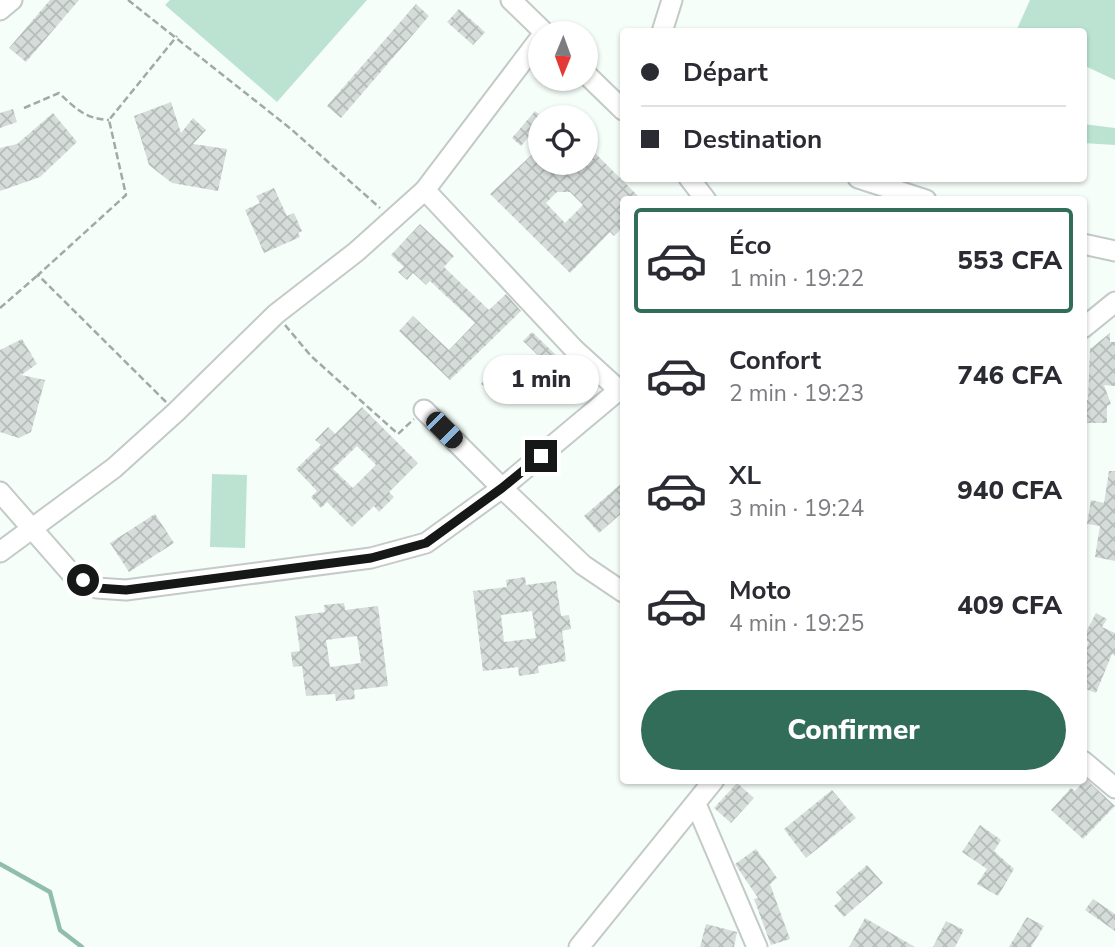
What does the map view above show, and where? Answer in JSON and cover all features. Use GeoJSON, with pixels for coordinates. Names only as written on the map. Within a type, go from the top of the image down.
{"type":"FeatureCollection","features":[{"type":"Feature","properties":{"kind":"street"},"geometry":{"type":"LineString","coordinates":[[0,10],[12,0]]}},
{"type":"Feature","properties":{"kind":"street"},"geometry":{"type":"LineString","coordinates":[[511,0],[531,21]]}},
{"type":"Feature","properties":{"kind":"street"},"geometry":{"type":"LineString","coordinates":[[663,28],[672,0]]}},
{"type":"Feature","properties":{"kind":"street"},"geometry":{"type":"LineString","coordinates":[[0,552],[85,491],[176,412],[276,314],[425,190],[528,54]]}},
{"type":"Feature","properties":{"kind":"street"},"geometry":{"type":"LineString","coordinates":[[598,86],[620,107]]}},
{"type":"Feature","properties":{"kind":"street"},"geometry":{"type":"LineString","coordinates":[[692,182],[703,196]]}},
{"type":"Feature","properties":{"kind":"street"},"geometry":{"type":"LineString","coordinates":[[870,182],[914,196]]}},
{"type":"Feature","properties":{"kind":"street"},"geometry":{"type":"LineString","coordinates":[[425,190],[574,349],[620,387]]}},
{"type":"Feature","properties":{"kind":"street"},"geometry":{"type":"LineString","coordinates":[[1087,245],[1115,251]]}},
{"type":"Feature","properties":{"kind":"street"},"geometry":{"type":"LineString","coordinates":[[1087,325],[1115,302]]}},
{"type":"Feature","properties":{"kind":"street"},"geometry":{"type":"LineString","coordinates":[[0,492],[70,572],[97,588],[126,590],[371,558],[426,543],[502,488],[620,389]]}},
{"type":"Feature","properties":{"kind":"street"},"geometry":{"type":"LineString","coordinates":[[424,410],[583,565],[620,590]]}},
{"type":"Feature","properties":{"kind":"street"},"geometry":{"type":"LineString","coordinates":[[1087,764],[1115,788]]}},
{"type":"Feature","properties":{"kind":"street"},"geometry":{"type":"LineString","coordinates":[[579,947],[711,784]]}},
{"type":"Feature","properties":{"kind":"street"},"geometry":{"type":"LineString","coordinates":[[696,804],[757,947]]}},
{"type":"Feature","properties":{"kind":"path"},"geometry":{"type":"LineString","coordinates":[[128,0],[177,36],[291,129],[393,219]]}},
{"type":"Feature","properties":{"kind":"path"},"geometry":{"type":"LineString","coordinates":[[109,120],[177,36]]}},
{"type":"Feature","properties":{"kind":"path"},"geometry":{"type":"LineString","coordinates":[[24,108],[59,93],[80,113],[93,120],[109,120]]}},
{"type":"Feature","properties":{"kind":"path"},"geometry":{"type":"LineString","coordinates":[[0,308],[126,195],[109,120]]}},
{"type":"Feature","properties":{"kind":"path"},"geometry":{"type":"LineString","coordinates":[[38,275],[140,373],[176,412]]}},
{"type":"Feature","properties":{"kind":"path"},"geometry":{"type":"LineString","coordinates":[[276,314],[310,356],[398,434],[424,410]]}},
{"type":"Feature","properties":{"kind":"green space"},"geometry":{"type":"Polygon","coordinates":[[[170,0],[367,0],[277,102],[165,5],[170,0]]]}},
{"type":"Feature","properties":{"kind":"green space"},"geometry":{"type":"Polygon","coordinates":[[[1030,0],[1115,0],[1115,80],[1087,67],[1087,28],[1017,28],[1030,0]]]}},
{"type":"Feature","properties":{"kind":"green space"},"geometry":{"type":"Polygon","coordinates":[[[1087,124],[1115,128],[1115,145],[1087,143],[1087,124]]]}},
{"type":"Feature","properties":{"kind":"green space"},"geometry":{"type":"Polygon","coordinates":[[[212,474],[247,475],[245,548],[210,547],[212,474]]]}},
{"type":"Feature","properties":{"kind":"building"},"geometry":{"type":"Polygon","coordinates":[[[50,0],[79,0],[26,62],[9,48],[50,0]]]}},
{"type":"Feature","properties":{"kind":"building"},"geometry":{"type":"Polygon","coordinates":[[[416,4],[429,16],[341,118],[327,106],[416,4]]]}},
{"type":"Feature","properties":{"kind":"building"},"geometry":{"type":"Polygon","coordinates":[[[459,9],[485,32],[473,45],[447,22],[459,9]]]}},
{"type":"Feature","properties":{"kind":"building"},"geometry":{"type":"Polygon","coordinates":[[[171,102],[181,133],[193,118],[206,130],[193,144],[227,149],[218,191],[172,183],[149,165],[134,116],[171,102]]]}},
{"type":"Feature","properties":{"kind":"building"},"geometry":{"type":"Polygon","coordinates":[[[13,109],[17,122],[0,128],[0,113],[13,109]]]}},
{"type":"Feature","properties":{"kind":"building"},"geometry":{"type":"Polygon","coordinates":[[[53,113],[77,142],[40,177],[0,191],[0,148],[17,144],[53,113]]]}},
{"type":"Feature","properties":{"kind":"building"},"geometry":{"type":"Polygon","coordinates":[[[528,119],[528,138],[521,146],[512,138],[528,119]]]}},
{"type":"Feature","properties":{"kind":"building"},"geometry":{"type":"Polygon","coordinates":[[[598,156],[620,178],[620,182],[624,182],[638,196],[620,196],[620,230],[614,236],[610,232],[570,273],[490,194],[528,158],[528,175],[598,175],[598,156]],[[557,192],[546,203],[565,223],[583,205],[570,192],[557,192]]]}},
{"type":"Feature","properties":{"kind":"building"},"geometry":{"type":"Polygon","coordinates":[[[274,188],[287,216],[294,213],[302,231],[298,233],[300,237],[264,253],[245,210],[260,203],[256,196],[274,188]]]}},
{"type":"Feature","properties":{"kind":"building"},"geometry":{"type":"Polygon","coordinates":[[[420,224],[454,256],[444,267],[489,310],[506,294],[521,311],[450,380],[399,331],[413,316],[449,350],[475,323],[430,281],[426,285],[413,273],[407,280],[398,272],[404,267],[391,255],[420,224]]]}},
{"type":"Feature","properties":{"kind":"building"},"geometry":{"type":"Polygon","coordinates":[[[532,332],[555,354],[546,363],[523,341],[532,332]]]}},
{"type":"Feature","properties":{"kind":"building"},"geometry":{"type":"Polygon","coordinates":[[[1110,333],[1110,342],[1115,342],[1115,386],[1104,385],[1111,404],[1107,406],[1107,423],[1087,423],[1090,349],[1110,333]]]}},
{"type":"Feature","properties":{"kind":"building"},"geometry":{"type":"Polygon","coordinates":[[[22,339],[37,364],[21,375],[45,380],[31,432],[19,438],[0,432],[0,350],[22,339]]]}},
{"type":"Feature","properties":{"kind":"building"},"geometry":{"type":"Polygon","coordinates":[[[489,373],[513,390],[505,401],[481,384],[489,373]]]}},
{"type":"Feature","properties":{"kind":"building"},"geometry":{"type":"Polygon","coordinates":[[[362,407],[418,463],[389,492],[394,497],[379,512],[374,506],[352,527],[327,502],[321,508],[311,497],[317,491],[296,469],[321,445],[315,440],[328,427],[335,434],[362,407]],[[357,446],[333,469],[353,488],[376,465],[357,446]]]}},
{"type":"Feature","properties":{"kind":"building"},"geometry":{"type":"Polygon","coordinates":[[[1109,471],[1115,471],[1115,561],[1095,557],[1100,526],[1087,524],[1091,500],[1104,503],[1109,471]]]}},
{"type":"Feature","properties":{"kind":"building"},"geometry":{"type":"Polygon","coordinates":[[[620,485],[620,515],[599,533],[584,516],[620,485]]]}},
{"type":"Feature","properties":{"kind":"building"},"geometry":{"type":"Polygon","coordinates":[[[155,514],[174,543],[129,572],[110,543],[155,514]]]}},
{"type":"Feature","properties":{"kind":"building"},"geometry":{"type":"Polygon","coordinates":[[[525,577],[526,585],[556,581],[561,616],[569,615],[571,629],[562,631],[566,661],[538,666],[539,673],[519,676],[518,667],[483,671],[473,591],[507,587],[506,580],[525,577]],[[532,611],[501,615],[504,642],[536,638],[532,611]]]}},
{"type":"Feature","properties":{"kind":"building"},"geometry":{"type":"Polygon","coordinates":[[[344,603],[345,610],[378,606],[388,686],[354,690],[355,699],[336,701],[335,694],[306,696],[302,666],[293,667],[291,652],[300,651],[295,616],[325,612],[324,605],[344,603]],[[357,636],[326,640],[330,667],[361,663],[357,636]]]}},
{"type":"Feature","properties":{"kind":"building"},"geometry":{"type":"Polygon","coordinates":[[[1096,613],[1107,619],[1102,627],[1115,633],[1115,656],[1112,654],[1096,693],[1087,690],[1087,630],[1096,613]]]}},
{"type":"Feature","properties":{"kind":"building"},"geometry":{"type":"Polygon","coordinates":[[[1087,780],[1115,806],[1083,839],[1051,810],[1071,788],[1075,791],[1081,784],[1087,784],[1087,780]]]}},
{"type":"Feature","properties":{"kind":"building"},"geometry":{"type":"Polygon","coordinates":[[[736,784],[754,798],[731,823],[714,808],[736,784]]]}},
{"type":"Feature","properties":{"kind":"building"},"geometry":{"type":"Polygon","coordinates":[[[832,790],[856,818],[806,858],[784,829],[832,790]]]}},
{"type":"Feature","properties":{"kind":"building"},"geometry":{"type":"Polygon","coordinates":[[[980,825],[1001,840],[994,851],[1014,869],[998,896],[977,884],[987,869],[962,852],[980,825]]]}},
{"type":"Feature","properties":{"kind":"building"},"geometry":{"type":"Polygon","coordinates":[[[756,849],[777,878],[770,884],[790,939],[771,945],[754,899],[758,898],[735,864],[756,849]]]}},
{"type":"Feature","properties":{"kind":"building"},"geometry":{"type":"Polygon","coordinates":[[[867,865],[883,883],[844,917],[834,906],[842,899],[836,892],[867,865]]]}},
{"type":"Feature","properties":{"kind":"building"},"geometry":{"type":"Polygon","coordinates":[[[1093,899],[1115,914],[1115,931],[1085,910],[1093,899]]]}},
{"type":"Feature","properties":{"kind":"building"},"geometry":{"type":"Polygon","coordinates":[[[1027,917],[1044,926],[1031,947],[1009,947],[1027,917]]]}},
{"type":"Feature","properties":{"kind":"building"},"geometry":{"type":"Polygon","coordinates":[[[865,918],[915,947],[849,947],[865,918]]]}},
{"type":"Feature","properties":{"kind":"building"},"geometry":{"type":"Polygon","coordinates":[[[946,921],[964,930],[955,947],[933,947],[946,921]]]}},
{"type":"Feature","properties":{"kind":"building"},"geometry":{"type":"Polygon","coordinates":[[[706,924],[737,932],[734,947],[700,947],[706,924]]]}},
{"type":"Feature","properties":{"kind":"waterway"},"geometry":{"type":"LineString","coordinates":[[0,864],[50,892],[60,930],[82,947]]}},
{"type":"Feature","properties":{"kind":"route"},"geometry":{"type":"LineString","coordinates":[[83,580],[97,588],[126,590],[371,558],[408,548],[426,543],[541,456]]}}]}
